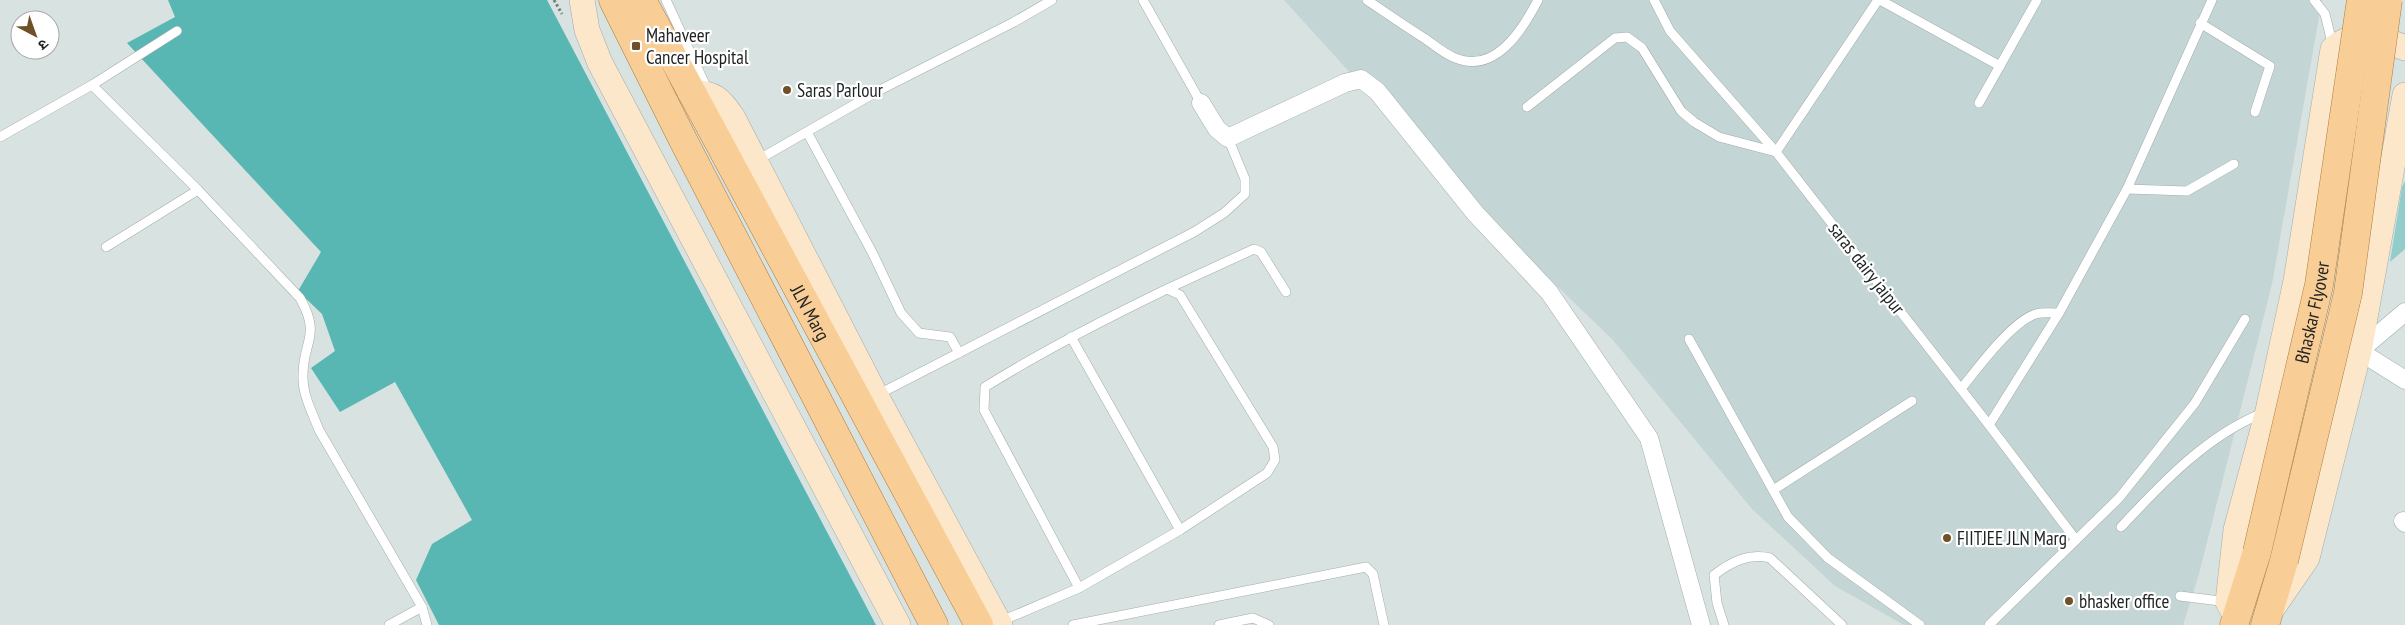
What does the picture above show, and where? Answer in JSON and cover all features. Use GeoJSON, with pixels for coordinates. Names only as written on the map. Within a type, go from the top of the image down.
{"type":"FeatureCollection","features":[{"type":"Feature","properties":{"kind":"main road","name":"JLN Marg"},"geometry":{"type":"LineString","coordinates":[[613,0],[682,138],[934,625]]}},
{"type":"Feature","properties":{"kind":"main road","name":"JLN Marg"},"geometry":{"type":"LineString","coordinates":[[642,0],[745,167],[868,400],[992,624]]}},
{"type":"Feature","properties":{"kind":"main road","name":"Bhaskar Flyover"},"geometry":{"type":"LineString","coordinates":[[2233,615],[2257,552],[2319,286],[2361,0]]}},
{"type":"Feature","properties":{"kind":"main road","name":"Bhaskar Flyover"},"geometry":{"type":"LineString","coordinates":[[2267,619],[2284,561],[2348,293],[2388,0]]}},
{"type":"Feature","properties":{"kind":"street"},"geometry":{"type":"LineString","coordinates":[[582,0],[586,30],[600,63],[898,625]]}},
{"type":"Feature","properties":{"kind":"street"},"geometry":{"type":"LineString","coordinates":[[2233,615],[2236,530],[2268,411],[2302,250],[2333,49],[2344,40],[2366,36],[2389,41],[2405,48]]}},
{"type":"Feature","properties":{"kind":"street"},"geometry":{"type":"LineString","coordinates":[[1201,103],[1217,129],[1228,138],[1345,83],[1361,79],[1377,91],[1475,213],[1549,292],[1649,438],[1701,625]]}},
{"type":"Feature","properties":{"kind":"street"},"geometry":{"type":"LineString","coordinates":[[2267,619],[2307,558],[2359,351],[2399,150],[2405,95]]}},
{"type":"Feature","properties":{"kind":"street"},"geometry":{"type":"LineString","coordinates":[[2359,351],[2405,312]]}},
{"type":"Feature","properties":{"kind":"street"},"geometry":{"type":"LineString","coordinates":[[2359,351],[2405,380]]}},
{"type":"Feature","properties":{"kind":"lane"},"geometry":{"type":"LineString","coordinates":[[666,0],[700,93]]}},
{"type":"Feature","properties":{"kind":"lane"},"geometry":{"type":"LineString","coordinates":[[745,167],[878,91],[1014,22],[1052,0]]}},
{"type":"Feature","properties":{"kind":"lane"},"geometry":{"type":"LineString","coordinates":[[1143,0],[1201,103]]}},
{"type":"Feature","properties":{"kind":"lane"},"geometry":{"type":"LineString","coordinates":[[1367,0],[1452,57],[1469,62],[1482,61],[1499,53],[1514,39],[1538,0]]}},
{"type":"Feature","properties":{"kind":"lane","name":"saras dairy jaipur"},"geometry":{"type":"LineString","coordinates":[[1654,0],[1670,31],[1776,152],[1989,425],[2076,540]]}},
{"type":"Feature","properties":{"kind":"lane"},"geometry":{"type":"LineString","coordinates":[[1527,107],[1615,38],[1627,37],[1642,48],[1681,111],[1694,122],[1719,137],[1776,152],[1879,0],[2000,66]]}},
{"type":"Feature","properties":{"kind":"lane"},"geometry":{"type":"LineString","coordinates":[[1979,103],[2037,0]]}},
{"type":"Feature","properties":{"kind":"lane"},"geometry":{"type":"LineString","coordinates":[[1989,425],[2059,312],[2127,189],[2200,23],[2212,0]]}},
{"type":"Feature","properties":{"kind":"lane"},"geometry":{"type":"LineString","coordinates":[[2314,0],[2325,14],[2333,49]]}},
{"type":"Feature","properties":{"kind":"lane"},"geometry":{"type":"LineString","coordinates":[[2200,23],[2270,66],[2255,112]]}},
{"type":"Feature","properties":{"kind":"lane"},"geometry":{"type":"LineString","coordinates":[[0,137],[92,85],[178,31]]}},
{"type":"Feature","properties":{"kind":"lane"},"geometry":{"type":"LineString","coordinates":[[92,85],[198,190],[300,298],[308,313],[312,330],[305,356],[302,378],[306,399],[319,430],[422,607],[427,625]]}},
{"type":"Feature","properties":{"kind":"lane"},"geometry":{"type":"LineString","coordinates":[[807,132],[873,254],[901,313],[919,333],[950,337],[959,353]]}},
{"type":"Feature","properties":{"kind":"lane"},"geometry":{"type":"LineString","coordinates":[[868,400],[1194,232],[1234,205],[1246,194],[1245,179],[1228,138]]}},
{"type":"Feature","properties":{"kind":"lane"},"geometry":{"type":"LineString","coordinates":[[2127,189],[2187,191],[2234,164]]}},
{"type":"Feature","properties":{"kind":"lane"},"geometry":{"type":"LineString","coordinates":[[106,247],[198,190]]}},
{"type":"Feature","properties":{"kind":"lane"},"geometry":{"type":"LineString","coordinates":[[1079,588],[984,410],[986,387],[1071,337],[1167,289],[1254,249],[1261,252],[1286,292]]}},
{"type":"Feature","properties":{"kind":"lane"},"geometry":{"type":"LineString","coordinates":[[992,624],[1079,588],[1180,530],[1267,473],[1275,460],[1273,447],[1180,295],[1167,289]]}},
{"type":"Feature","properties":{"kind":"lane"},"geometry":{"type":"LineString","coordinates":[[1960,388],[2006,336],[2020,324],[2034,314],[2059,312]]}},
{"type":"Feature","properties":{"kind":"lane"},"geometry":{"type":"LineString","coordinates":[[1989,625],[2119,498],[2195,402],[2245,319]]}},
{"type":"Feature","properties":{"kind":"lane"},"geometry":{"type":"LineString","coordinates":[[1071,337],[1180,530]]}},
{"type":"Feature","properties":{"kind":"lane"},"geometry":{"type":"LineString","coordinates":[[1689,339],[1788,517],[1828,558],[1920,625]]}},
{"type":"Feature","properties":{"kind":"lane"},"geometry":{"type":"LineString","coordinates":[[1772,490],[1912,401]]}},
{"type":"Feature","properties":{"kind":"lane"},"geometry":{"type":"LineString","coordinates":[[2121,527],[2150,496],[2189,461],[2230,430],[2268,411]]}},
{"type":"Feature","properties":{"kind":"lane"},"geometry":{"type":"LineString","coordinates":[[1724,625],[1717,603],[1714,575],[1730,562],[1762,556],[1770,558],[1842,625]]}},
{"type":"Feature","properties":{"kind":"lane"},"geometry":{"type":"LineString","coordinates":[[1073,625],[1366,567],[1373,574],[1384,625]]}},
{"type":"Feature","properties":{"kind":"lane"},"geometry":{"type":"LineString","coordinates":[[2180,596],[2233,615]]}},
{"type":"Feature","properties":{"kind":"lane"},"geometry":{"type":"LineString","coordinates":[[389,625],[422,607]]}},
{"type":"Feature","properties":{"kind":"lane"},"geometry":{"type":"LineString","coordinates":[[1219,625],[1253,618],[1269,625]]}},
{"type":"Feature","properties":{"kind":"shaded area"},"geometry":{"type":"Polygon","coordinates":[[[168,0],[547,0],[876,625],[439,625],[416,580],[432,544],[472,520],[395,382],[340,412],[311,368],[335,351],[322,314],[298,291],[321,252],[127,43],[175,17],[168,0]]]}},
{"type":"Feature","properties":{"kind":"shaded area"},"geometry":{"type":"Polygon","coordinates":[[[1284,0],[2322,0],[2272,284],[2199,574],[2183,625],[1904,625],[1835,586],[1752,509],[1613,340],[1451,184],[1284,0]]]}},
{"type":"Feature","properties":{"kind":"shaded area"},"geometry":{"type":"Polygon","coordinates":[[[2405,181],[2405,249],[2390,262],[2402,187],[2405,181]]]}},
{"type":"Feature","properties":{"kind":"place","name":"Mahaveer Cancer Hospital"},"geometry":{"type":"Point","coordinates":[636,46]}},
{"type":"Feature","properties":{"kind":"place","name":"Saras Parlour"},"geometry":{"type":"Point","coordinates":[787,90]}},
{"type":"Feature","properties":{"kind":"place","name":"FIITJEE JLN Marg"},"geometry":{"type":"Point","coordinates":[1947,538]}},
{"type":"Feature","properties":{"kind":"place","name":"bhasker office"},"geometry":{"type":"Point","coordinates":[2069,601]}}]}
